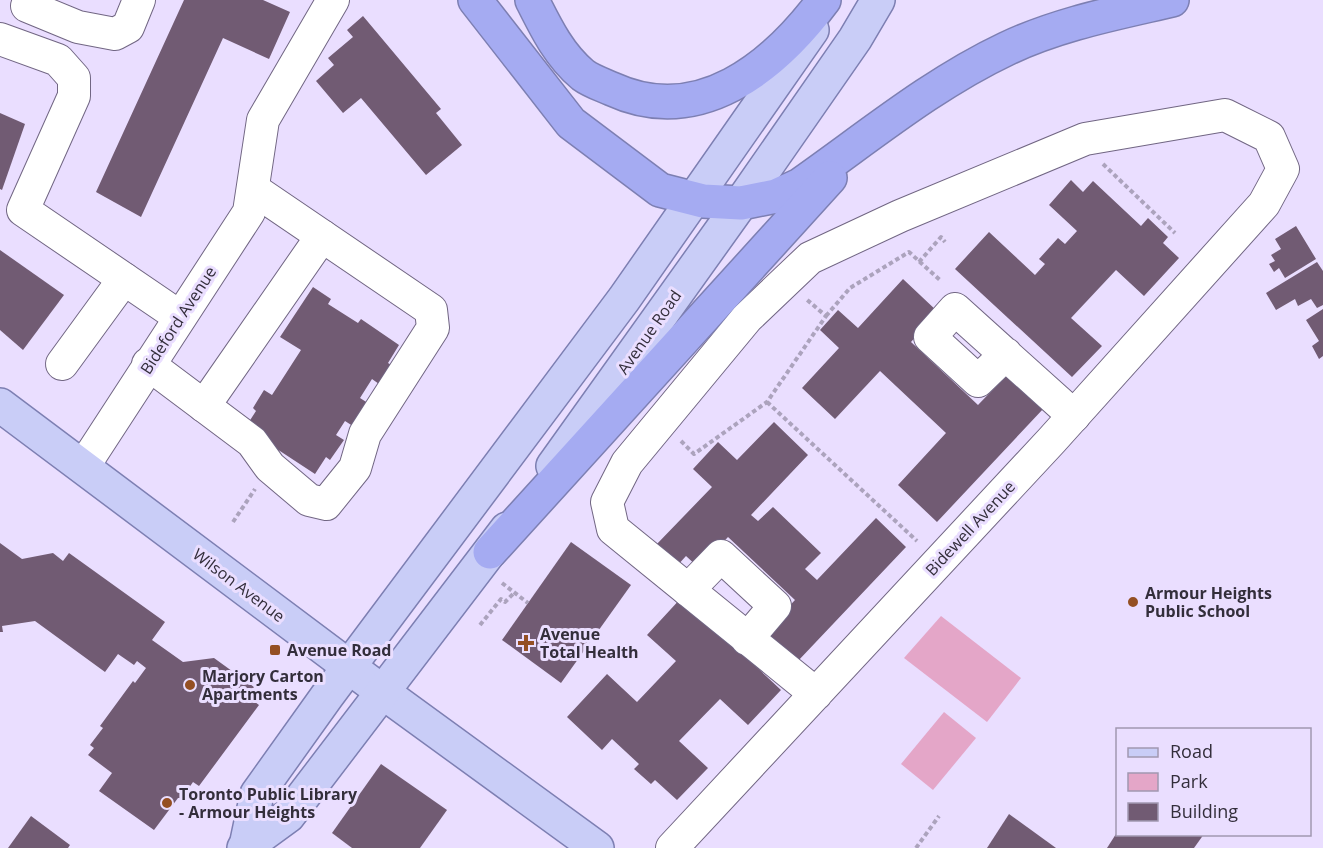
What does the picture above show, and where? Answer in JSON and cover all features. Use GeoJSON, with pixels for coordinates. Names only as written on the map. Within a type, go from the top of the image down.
{"type":"FeatureCollection","features":[{"type":"Feature","properties":{"kind":"highway"},"geometry":{"type":"LineString","coordinates":[[475,0],[571,123],[660,190],[692,198],[741,203],[776,196],[800,185],[936,88],[1006,48],[1080,21],[1173,0]]}},
{"type":"Feature","properties":{"kind":"highway"},"geometry":{"type":"LineString","coordinates":[[532,0],[553,43],[584,76],[628,96],[671,103],[716,93],[775,57],[824,0]]}},
{"type":"Feature","properties":{"kind":"highway"},"geometry":{"type":"LineString","coordinates":[[490,552],[865,139]]}},
{"type":"Feature","properties":{"kind":"main road","name":"Avenue Road"},"geometry":{"type":"LineString","coordinates":[[245,847],[257,794],[348,667],[624,299],[692,198],[833,0]]}},
{"type":"Feature","properties":{"kind":"main road","name":"Avenue Road"},"geometry":{"type":"LineString","coordinates":[[245,847],[288,816],[490,552],[741,203],[855,39],[878,0]]}},
{"type":"Feature","properties":{"kind":"main road","name":"Wilson Avenue"},"geometry":{"type":"LineString","coordinates":[[0,405],[348,667],[597,848]]}},
{"type":"Feature","properties":{"kind":"street"},"geometry":{"type":"LineString","coordinates":[[27,6],[78,27],[115,34],[128,27],[139,0]]}},
{"type":"Feature","properties":{"kind":"street","name":"Bideford Avenue"},"geometry":{"type":"LineString","coordinates":[[83,467],[249,212],[256,178],[263,120],[333,0]]}},
{"type":"Feature","properties":{"kind":"street"},"geometry":{"type":"LineString","coordinates":[[0,39],[58,60],[74,78],[74,96],[23,210],[180,317]]}},
{"type":"Feature","properties":{"kind":"street","name":"Bidewell Avenue"},"geometry":{"type":"LineString","coordinates":[[672,848],[1074,416],[1264,204],[1283,170],[1269,137],[1225,115],[1085,139]]}},
{"type":"Feature","properties":{"kind":"street"},"geometry":{"type":"LineString","coordinates":[[816,694],[613,529],[607,502],[627,463],[747,318],[810,258],[900,216],[1085,139]]}},
{"type":"Feature","properties":{"kind":"street"},"geometry":{"type":"LineString","coordinates":[[148,364],[252,442],[270,467],[309,500],[326,504],[355,468],[365,434],[433,328],[430,310],[322,236],[256,178]]}},
{"type":"Feature","properties":{"kind":"street"},"geometry":{"type":"LineString","coordinates":[[204,406],[322,236]]}},
{"type":"Feature","properties":{"kind":"street"},"geometry":{"type":"LineString","coordinates":[[62,364],[124,279]]}},
{"type":"Feature","properties":{"kind":"street"},"geometry":{"type":"LineString","coordinates":[[1006,354],[1074,416]]}},
{"type":"Feature","properties":{"kind":"street"},"geometry":{"type":"LineString","coordinates":[[688,591],[721,556],[775,606],[747,639]]}},
{"type":"Feature","properties":{"kind":"path"},"geometry":{"type":"LineString","coordinates":[[1085,139],[1108,171],[1175,233]]}},
{"type":"Feature","properties":{"kind":"path"},"geometry":{"type":"LineString","coordinates":[[919,262],[941,237],[945,242]]}},
{"type":"Feature","properties":{"kind":"path"},"geometry":{"type":"LineString","coordinates":[[674,434],[694,454],[767,402],[826,316],[850,288],[909,252],[941,281]]}},
{"type":"Feature","properties":{"kind":"path"},"geometry":{"type":"LineString","coordinates":[[801,295],[826,316]]}},
{"type":"Feature","properties":{"kind":"path"},"geometry":{"type":"LineString","coordinates":[[767,402],[917,541]]}},
{"type":"Feature","properties":{"kind":"path"},"geometry":{"type":"LineString","coordinates":[[505,585],[528,603]]}},
{"type":"Feature","properties":{"kind":"path"},"geometry":{"type":"LineString","coordinates":[[480,626],[501,599],[505,602],[514,592]]}},
{"type":"Feature","properties":{"kind":"path"},"geometry":{"type":"LineString","coordinates":[[916,848],[939,816]]}},
{"type":"Feature","properties":{"kind":"green space"},"geometry":{"type":"Polygon","coordinates":[[[941,616],[1021,678],[987,722],[904,658],[941,616]]]}},
{"type":"Feature","properties":{"kind":"green space"},"geometry":{"type":"Polygon","coordinates":[[[944,712],[976,738],[933,790],[901,764],[944,712]]]}},
{"type":"Feature","properties":{"kind":"building"},"geometry":{"type":"Polygon","coordinates":[[[184,0],[263,0],[290,12],[269,59],[223,38],[141,217],[96,192],[184,0]]]}},
{"type":"Feature","properties":{"kind":"building"},"geometry":{"type":"Polygon","coordinates":[[[363,16],[441,109],[436,113],[462,145],[426,175],[361,98],[343,113],[316,81],[334,65],[328,58],[353,37],[347,30],[363,16]]]}},
{"type":"Feature","properties":{"kind":"building"},"geometry":{"type":"Polygon","coordinates":[[[0,113],[25,124],[2,190],[0,189],[0,113]]]}},
{"type":"Feature","properties":{"kind":"building"},"geometry":{"type":"Polygon","coordinates":[[[1071,180],[1083,192],[1093,181],[1141,226],[1148,218],[1168,237],[1163,243],[1179,258],[1144,296],[1116,270],[1071,318],[1102,346],[1072,377],[955,269],[989,232],[1035,275],[1045,264],[1039,259],[1058,238],[1065,244],[1077,231],[1049,205],[1071,180]]]}},
{"type":"Feature","properties":{"kind":"building"},"geometry":{"type":"Polygon","coordinates":[[[1296,226],[1316,259],[1285,278],[1279,268],[1274,272],[1269,264],[1275,261],[1271,255],[1281,249],[1275,239],[1296,226]]]}},
{"type":"Feature","properties":{"kind":"building"},"geometry":{"type":"Polygon","coordinates":[[[0,250],[64,295],[23,350],[0,330],[0,250]]]}},
{"type":"Feature","properties":{"kind":"building"},"geometry":{"type":"Polygon","coordinates":[[[1317,262],[1323,271],[1323,305],[1317,308],[1311,299],[1298,306],[1295,299],[1276,310],[1266,293],[1317,262]]]}},
{"type":"Feature","properties":{"kind":"building"},"geometry":{"type":"Polygon","coordinates":[[[903,279],[938,312],[911,342],[978,405],[1008,374],[1044,408],[937,522],[898,485],[946,433],[880,371],[835,419],[802,388],[839,348],[820,330],[838,310],[858,328],[903,279]]]}},
{"type":"Feature","properties":{"kind":"building"},"geometry":{"type":"Polygon","coordinates":[[[313,287],[331,299],[328,304],[358,323],[361,319],[399,345],[388,363],[391,365],[379,384],[372,379],[360,398],[385,414],[370,437],[345,421],[336,435],[344,440],[330,460],[326,457],[315,474],[245,428],[256,411],[253,408],[264,390],[272,395],[301,350],[280,337],[313,287]]]}},
{"type":"Feature","properties":{"kind":"building"},"geometry":{"type":"Polygon","coordinates":[[[1323,309],[1323,356],[1319,359],[1312,346],[1319,341],[1306,320],[1323,309]]]}},
{"type":"Feature","properties":{"kind":"building"},"geometry":{"type":"Polygon","coordinates":[[[774,422],[808,455],[751,515],[758,521],[773,507],[821,553],[805,569],[817,580],[876,518],[906,547],[797,662],[765,632],[795,600],[728,537],[699,568],[686,556],[676,567],[655,546],[712,487],[693,469],[718,442],[737,460],[774,422]]]}},
{"type":"Feature","properties":{"kind":"building"},"geometry":{"type":"Polygon","coordinates":[[[571,542],[631,585],[561,683],[502,640],[571,542]]]}},
{"type":"Feature","properties":{"kind":"building","name":"Marjory Carton Apartments"},"geometry":{"type":"Polygon","coordinates":[[[0,543],[22,559],[53,553],[63,561],[69,553],[165,622],[152,640],[183,662],[214,658],[254,687],[247,696],[259,705],[199,786],[193,782],[154,830],[99,791],[112,773],[88,755],[94,748],[90,745],[103,728],[100,726],[133,681],[135,683],[146,668],[137,661],[134,665],[118,654],[105,672],[35,621],[2,626],[3,632],[0,632],[0,543]]]}},
{"type":"Feature","properties":{"kind":"building"},"geometry":{"type":"Polygon","coordinates":[[[682,597],[781,690],[748,725],[720,699],[679,741],[708,768],[677,800],[655,780],[651,784],[634,769],[639,764],[612,739],[602,750],[567,717],[607,674],[637,702],[676,661],[647,635],[682,597]]]}},
{"type":"Feature","properties":{"kind":"building"},"geometry":{"type":"Polygon","coordinates":[[[381,764],[447,810],[420,848],[352,848],[332,833],[381,764]]]}},
{"type":"Feature","properties":{"kind":"building"},"geometry":{"type":"Polygon","coordinates":[[[1009,814],[1056,848],[987,848],[1009,814]]]}},
{"type":"Feature","properties":{"kind":"building"},"geometry":{"type":"Polygon","coordinates":[[[31,816],[70,845],[68,848],[8,848],[31,816]]]}},
{"type":"Feature","properties":{"kind":"building"},"geometry":{"type":"Polygon","coordinates":[[[1116,834],[1116,836],[1203,836],[1194,848],[1107,848],[1116,834]]]}},
{"type":"Feature","properties":{"kind":"place","name":"Armour Heights Public School"},"geometry":{"type":"Point","coordinates":[1133,602]}},
{"type":"Feature","properties":{"kind":"place","name":"Avenue Total Health"},"geometry":{"type":"Point","coordinates":[526,643]}},
{"type":"Feature","properties":{"kind":"place","name":"Avenue Road"},"geometry":{"type":"Point","coordinates":[275,650]}},
{"type":"Feature","properties":{"kind":"place","name":"Marjory Carton Apartments"},"geometry":{"type":"Point","coordinates":[190,685]}},
{"type":"Feature","properties":{"kind":"place","name":"Toronto Public Library - Armour Heights"},"geometry":{"type":"Point","coordinates":[167,803]}}]}
